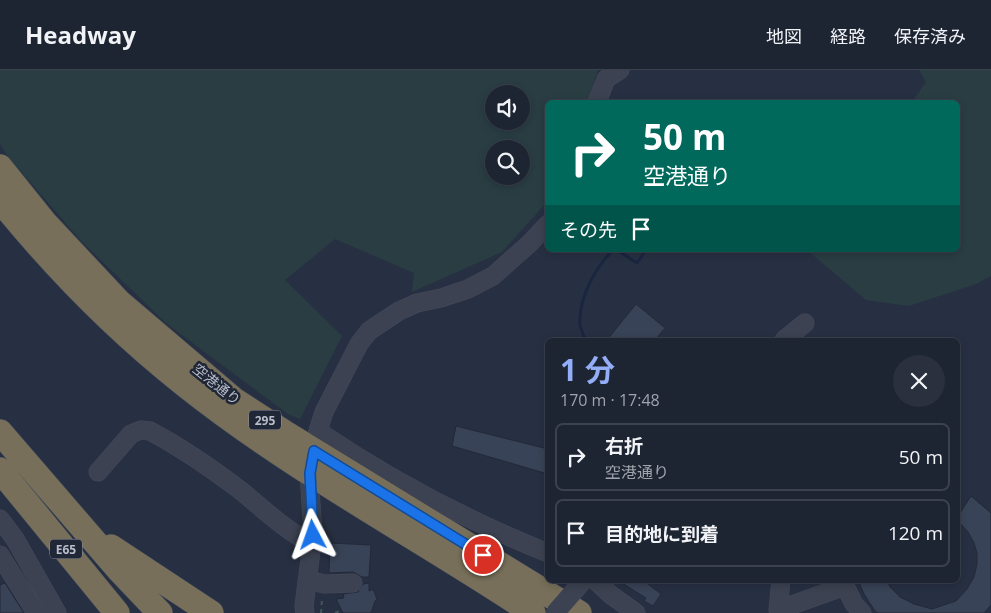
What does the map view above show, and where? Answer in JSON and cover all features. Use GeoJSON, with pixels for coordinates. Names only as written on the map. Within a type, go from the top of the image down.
{"type":"FeatureCollection","features":[{"type":"Feature","properties":{"kind":"highway","name":"空港通り"},"geometry":{"type":"LineString","coordinates":[[0,166],[45,223],[125,307],[234,400],[314,452],[579,613]]}},
{"type":"Feature","properties":{"kind":"highway","name":"空港通り"},"geometry":{"type":"LineString","coordinates":[[0,200],[58,268],[150,357],[227,416],[314,452],[338,490],[533,613]]}},
{"type":"Feature","properties":{"kind":"highway"},"geometry":{"type":"LineString","coordinates":[[0,426],[19,453]]}},
{"type":"Feature","properties":{"kind":"highway"},"geometry":{"type":"LineString","coordinates":[[0,432],[19,453]]}},
{"type":"Feature","properties":{"kind":"highway","name":"E65"},"geometry":{"type":"LineString","coordinates":[[19,453],[120,571],[160,613]]}},
{"type":"Feature","properties":{"kind":"highway","name":"E65"},"geometry":{"type":"LineString","coordinates":[[5,476],[117,613]]}},
{"type":"Feature","properties":{"kind":"highway"},"geometry":{"type":"LineString","coordinates":[[62,505],[78,521],[107,544],[211,613]]}},
{"type":"Feature","properties":{"kind":"highway"},"geometry":{"type":"LineString","coordinates":[[64,548],[105,613]]}},
{"type":"Feature","properties":{"kind":"highway"},"geometry":{"type":"LineString","coordinates":[[498,590],[519,613]]}},
{"type":"Feature","properties":{"kind":"street"},"geometry":{"type":"LineString","coordinates":[[598,100],[606,79],[620,70]]}},
{"type":"Feature","properties":{"kind":"street"},"geometry":{"type":"LineString","coordinates":[[313,528],[314,452],[324,412],[350,360],[369,331],[393,314],[417,303],[468,289],[493,276],[545,227]]}},
{"type":"Feature","properties":{"kind":"street"},"geometry":{"type":"LineString","coordinates":[[786,338],[805,323]]}},
{"type":"Feature","properties":{"kind":"street"},"geometry":{"type":"LineString","coordinates":[[98,472],[132,434],[141,430],[150,431],[204,463],[241,490],[300,538],[313,528]]}},
{"type":"Feature","properties":{"kind":"street"},"geometry":{"type":"LineString","coordinates":[[314,452],[351,453],[419,492],[510,537],[545,552]]}},
{"type":"Feature","properties":{"kind":"street"},"geometry":{"type":"LineString","coordinates":[[305,613],[304,606],[317,500],[323,494],[338,490]]}},
{"type":"Feature","properties":{"kind":"street"},"geometry":{"type":"LineString","coordinates":[[0,520],[15,538],[57,613]]}},
{"type":"Feature","properties":{"kind":"street"},"geometry":{"type":"LineString","coordinates":[[0,555],[36,613]]}},
{"type":"Feature","properties":{"kind":"street"},"geometry":{"type":"LineString","coordinates":[[308,580],[324,584],[353,583]]}},
{"type":"Feature","properties":{"kind":"street"},"geometry":{"type":"LineString","coordinates":[[555,613],[585,583]]}},
{"type":"Feature","properties":{"kind":"street"},"geometry":{"type":"LineString","coordinates":[[590,583],[636,613]]}},
{"type":"Feature","properties":{"kind":"street"},"geometry":{"type":"LineString","coordinates":[[781,583],[778,610],[845,586],[854,604],[862,613]]}},
{"type":"Feature","properties":{"kind":"path"},"geometry":{"type":"LineString","coordinates":[[321,605],[321,613]]}},
{"type":"Feature","properties":{"kind":"path"},"geometry":{"type":"LineString","coordinates":[[335,613],[342,610]]}},
{"type":"Feature","properties":{"kind":"shaded area"},"geometry":{"type":"Polygon","coordinates":[[[0,70],[598,70],[588,100],[545,100],[545,204],[502,252],[412,292],[414,273],[335,239],[285,280],[342,336],[300,419],[288,414],[167,324],[82,242],[6,154],[0,143],[0,70]]]}},
{"type":"Feature","properties":{"kind":"shaded area"},"geometry":{"type":"Polygon","coordinates":[[[919,70],[991,70],[991,276],[976,284],[909,306],[866,300],[809,252],[960,252],[960,100],[913,100],[926,82],[919,70]]]}},
{"type":"Feature","properties":{"kind":"building"},"geometry":{"type":"Polygon","coordinates":[[[636,304],[665,328],[657,338],[609,338],[636,304]]]}},
{"type":"Feature","properties":{"kind":"building"},"geometry":{"type":"Polygon","coordinates":[[[456,426],[545,448],[545,473],[452,446],[456,426]]]}},
{"type":"Feature","properties":{"kind":"building"},"geometry":{"type":"Polygon","coordinates":[[[971,496],[991,513],[991,605],[984,613],[878,613],[875,611],[859,583],[888,583],[900,597],[914,604],[932,609],[956,601],[967,589],[974,577],[977,553],[968,532],[960,523],[960,513],[971,496]]]}},
{"type":"Feature","properties":{"kind":"building"},"geometry":{"type":"Polygon","coordinates":[[[330,543],[371,545],[369,577],[362,577],[353,572],[329,573],[330,543]]]}},
{"type":"Feature","properties":{"kind":"building"},"geometry":{"type":"Polygon","coordinates":[[[5,583],[24,613],[0,613],[0,585],[5,583]]]}},
{"type":"Feature","properties":{"kind":"building"},"geometry":{"type":"Polygon","coordinates":[[[369,583],[369,591],[373,589],[377,599],[371,613],[343,613],[336,599],[344,598],[343,594],[358,592],[363,584],[369,583]]]}},
{"type":"Feature","properties":{"kind":"building"},"geometry":{"type":"Polygon","coordinates":[[[622,583],[649,583],[661,594],[653,606],[644,601],[646,598],[622,583]]]}},
{"type":"Feature","properties":{"kind":"waterway"},"geometry":{"type":"LineString","coordinates":[[584,338],[580,325],[580,315],[585,295],[594,275],[611,252]]}},
{"type":"Feature","properties":{"kind":"waterway"},"geometry":{"type":"LineString","coordinates":[[620,252],[637,263],[645,252]]}},
{"type":"Feature","properties":{"kind":"route"},"geometry":{"type":"LineString","coordinates":[[313,535],[310,473],[314,451],[483,555]]}}]}
